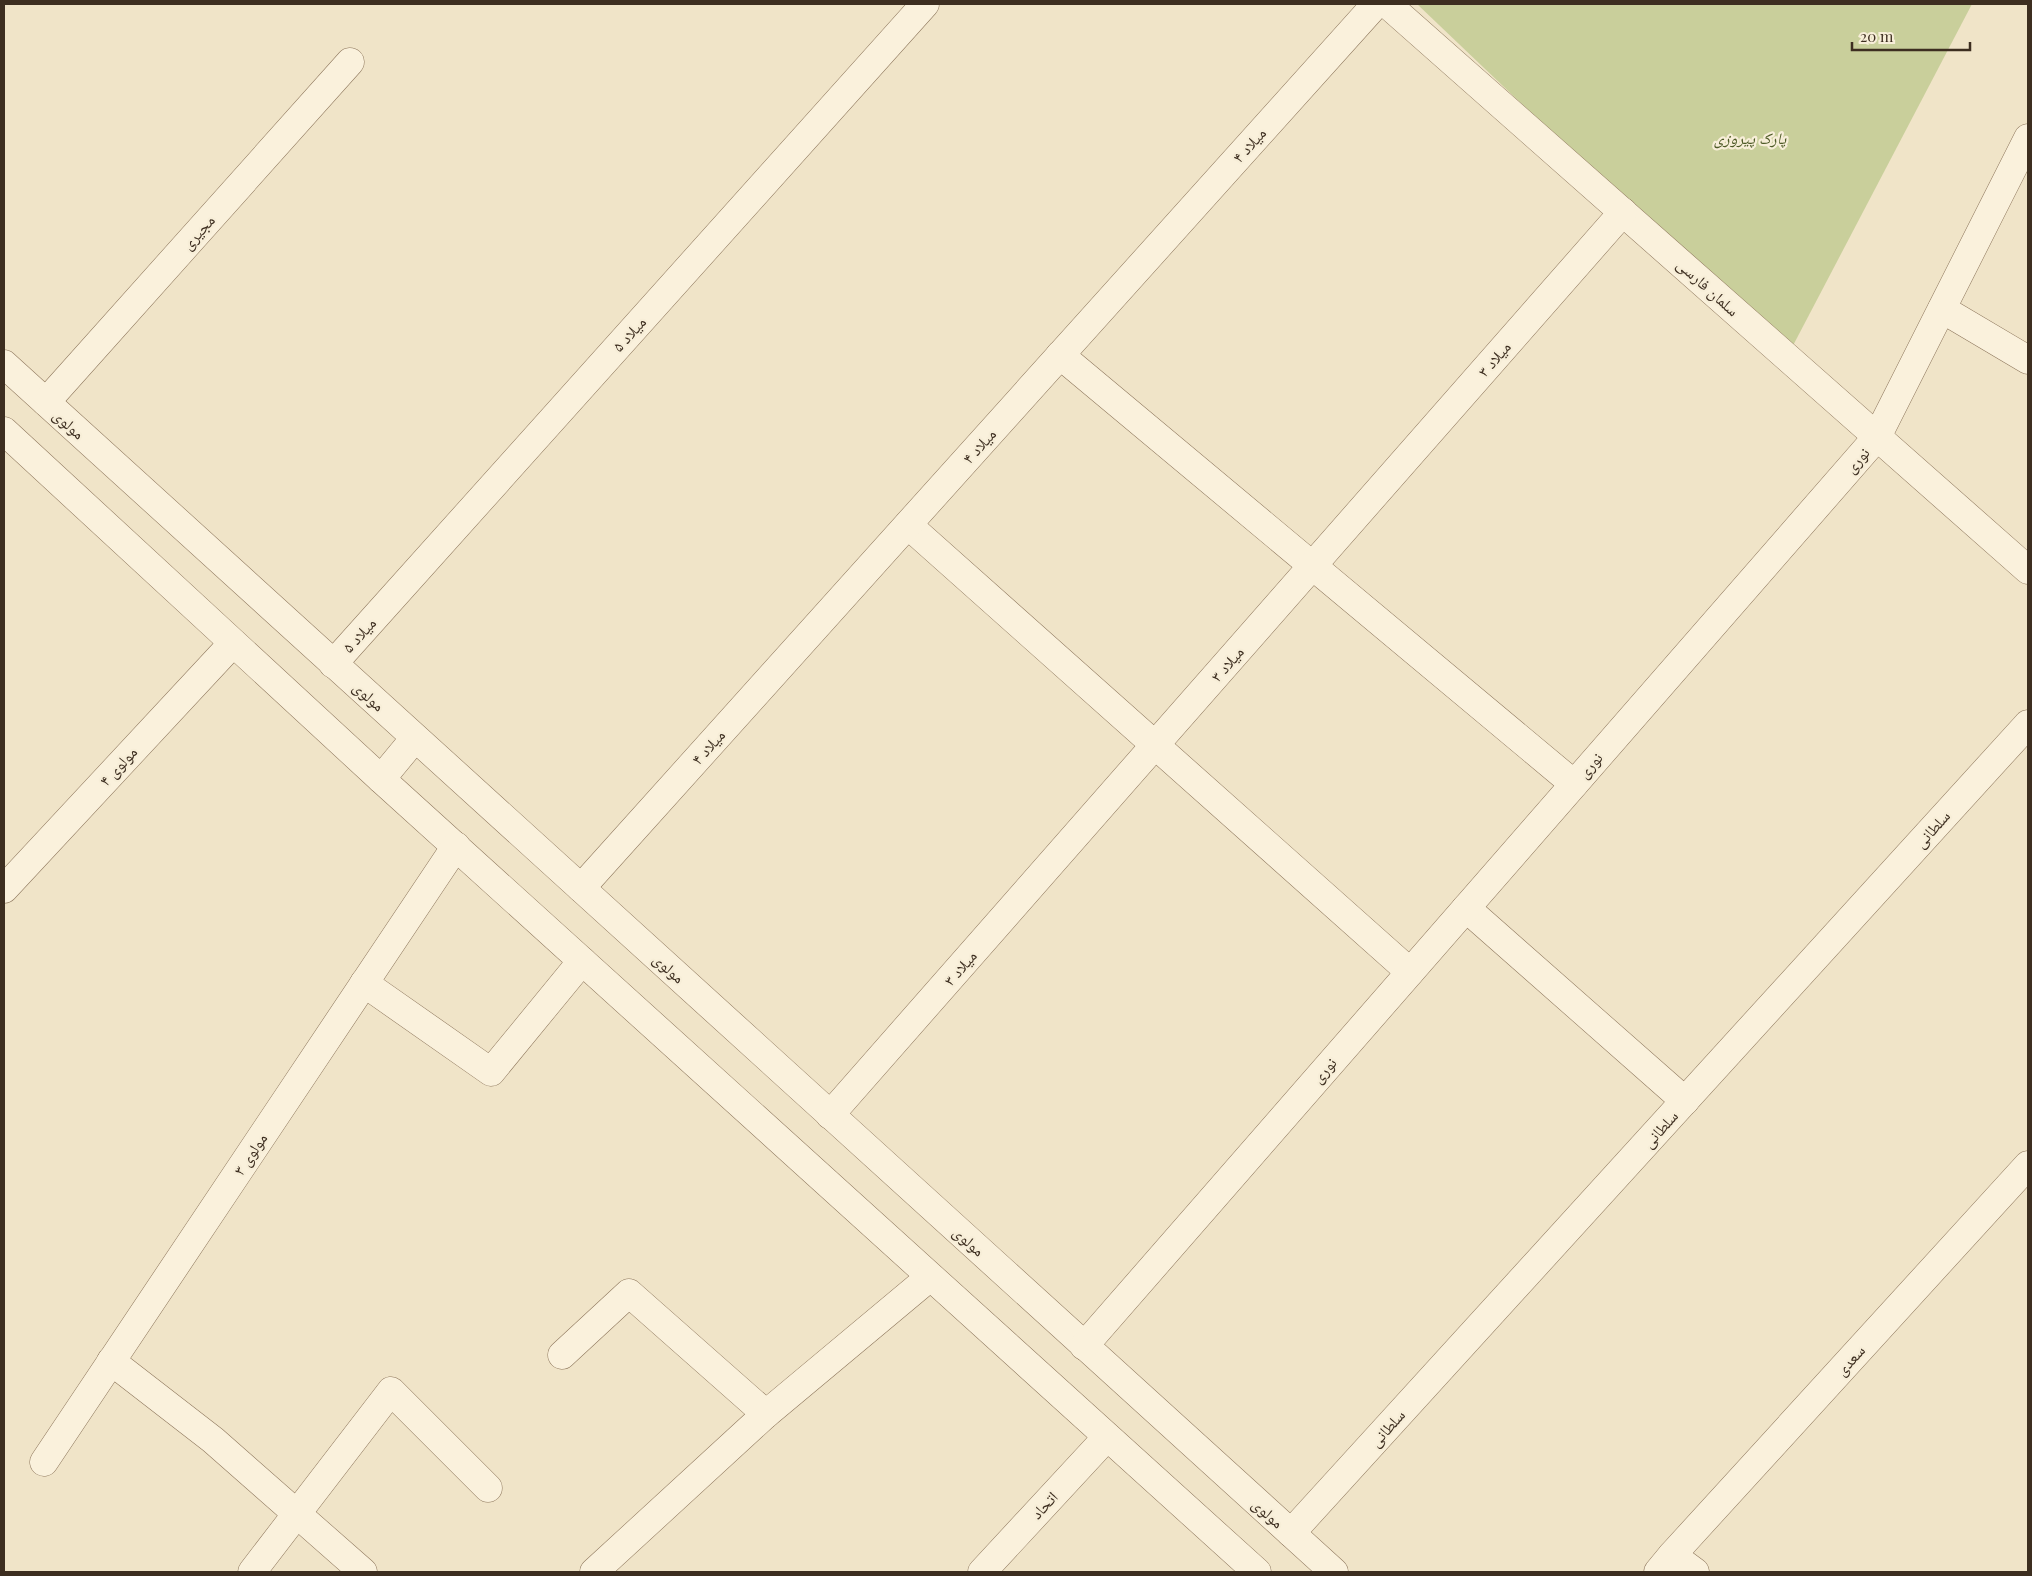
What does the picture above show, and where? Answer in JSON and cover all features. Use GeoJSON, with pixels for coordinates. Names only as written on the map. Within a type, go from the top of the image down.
{"type":"FeatureCollection","features":[{"type":"Feature","properties":{"kind":"street","name":"میلاد ۵"},"geometry":{"type":"LineString","coordinates":[[333,664],[925,4]]}},
{"type":"Feature","properties":{"kind":"street","name":"میلاد ۴"},"geometry":{"type":"LineString","coordinates":[[581,888],[1376,4]]}},
{"type":"Feature","properties":{"kind":"street","name":"سلمان فارسی"},"geometry":{"type":"LineString","coordinates":[[1387,4],[2028,570]]}},
{"type":"Feature","properties":{"kind":"street","name":"مجیری"},"geometry":{"type":"LineString","coordinates":[[46,402],[350,62]]}},
{"type":"Feature","properties":{"kind":"street","name":"نوری"},"geometry":{"type":"LineString","coordinates":[[1084,1346],[1877,437],[1942,309],[2018,184],[2028,138]]}},
{"type":"Feature","properties":{"kind":"street","name":"میلاد ۳"},"geometry":{"type":"LineString","coordinates":[[830,1115],[1623,212]]}},
{"type":"Feature","properties":{"kind":"street"},"geometry":{"type":"LineString","coordinates":[[1942,309],[2028,360]]}},
{"type":"Feature","properties":{"kind":"street"},"geometry":{"type":"LineString","coordinates":[[1060,356],[1574,784]]}},
{"type":"Feature","properties":{"kind":"street","name":"مولوی"},"geometry":{"type":"LineString","coordinates":[[4,364],[1334,1572]]}},
{"type":"Feature","properties":{"kind":"street"},"geometry":{"type":"LineString","coordinates":[[4,431],[381,779],[1257,1572]]}},
{"type":"Feature","properties":{"kind":"street"},"geometry":{"type":"LineString","coordinates":[[908,525],[1410,972]]}},
{"type":"Feature","properties":{"kind":"street","name":"مولوی ۴"},"geometry":{"type":"LineString","coordinates":[[4,889],[233,643]]}},
{"type":"Feature","properties":{"kind":"street","name":"سلطانی"},"geometry":{"type":"LineString","coordinates":[[1291,1533],[2028,724]]}},
{"type":"Feature","properties":{"kind":"street"},"geometry":{"type":"LineString","coordinates":[[381,779],[416,738]]}},
{"type":"Feature","properties":{"kind":"street","name":"مولوی ۳"},"geometry":{"type":"LineString","coordinates":[[44,1462],[456,846]]}},
{"type":"Feature","properties":{"kind":"street"},"geometry":{"type":"LineString","coordinates":[[1466,908],[1685,1101]]}},
{"type":"Feature","properties":{"kind":"street"},"geometry":{"type":"LineString","coordinates":[[364,983],[491,1072],[582,961]]}},
{"type":"Feature","properties":{"kind":"street","name":"سعدی"},"geometry":{"type":"LineString","coordinates":[[1665,1563],[2028,1165]]}},
{"type":"Feature","properties":{"kind":"street"},"geometry":{"type":"LineString","coordinates":[[594,1572],[766,1414],[930,1277]]}},
{"type":"Feature","properties":{"kind":"street"},"geometry":{"type":"LineString","coordinates":[[562,1355],[629,1293],[766,1414]]}},
{"type":"Feature","properties":{"kind":"street"},"geometry":{"type":"LineString","coordinates":[[111,1360],[213,1440],[363,1572]]}},
{"type":"Feature","properties":{"kind":"street"},"geometry":{"type":"LineString","coordinates":[[252,1572],[391,1391],[488,1488]]}},
{"type":"Feature","properties":{"kind":"street","name":"اتحاد"},"geometry":{"type":"LineString","coordinates":[[982,1572],[1107,1437]]}},
{"type":"Feature","properties":{"kind":"street"},"geometry":{"type":"LineString","coordinates":[[1665,1563],[1694,1572]]}},
{"type":"Feature","properties":{"kind":"green space","name":"پارک پیروزی"},"geometry":{"type":"Polygon","coordinates":[[[1417,4],[1972,4],[1787,357],[1417,4]]]}}]}
